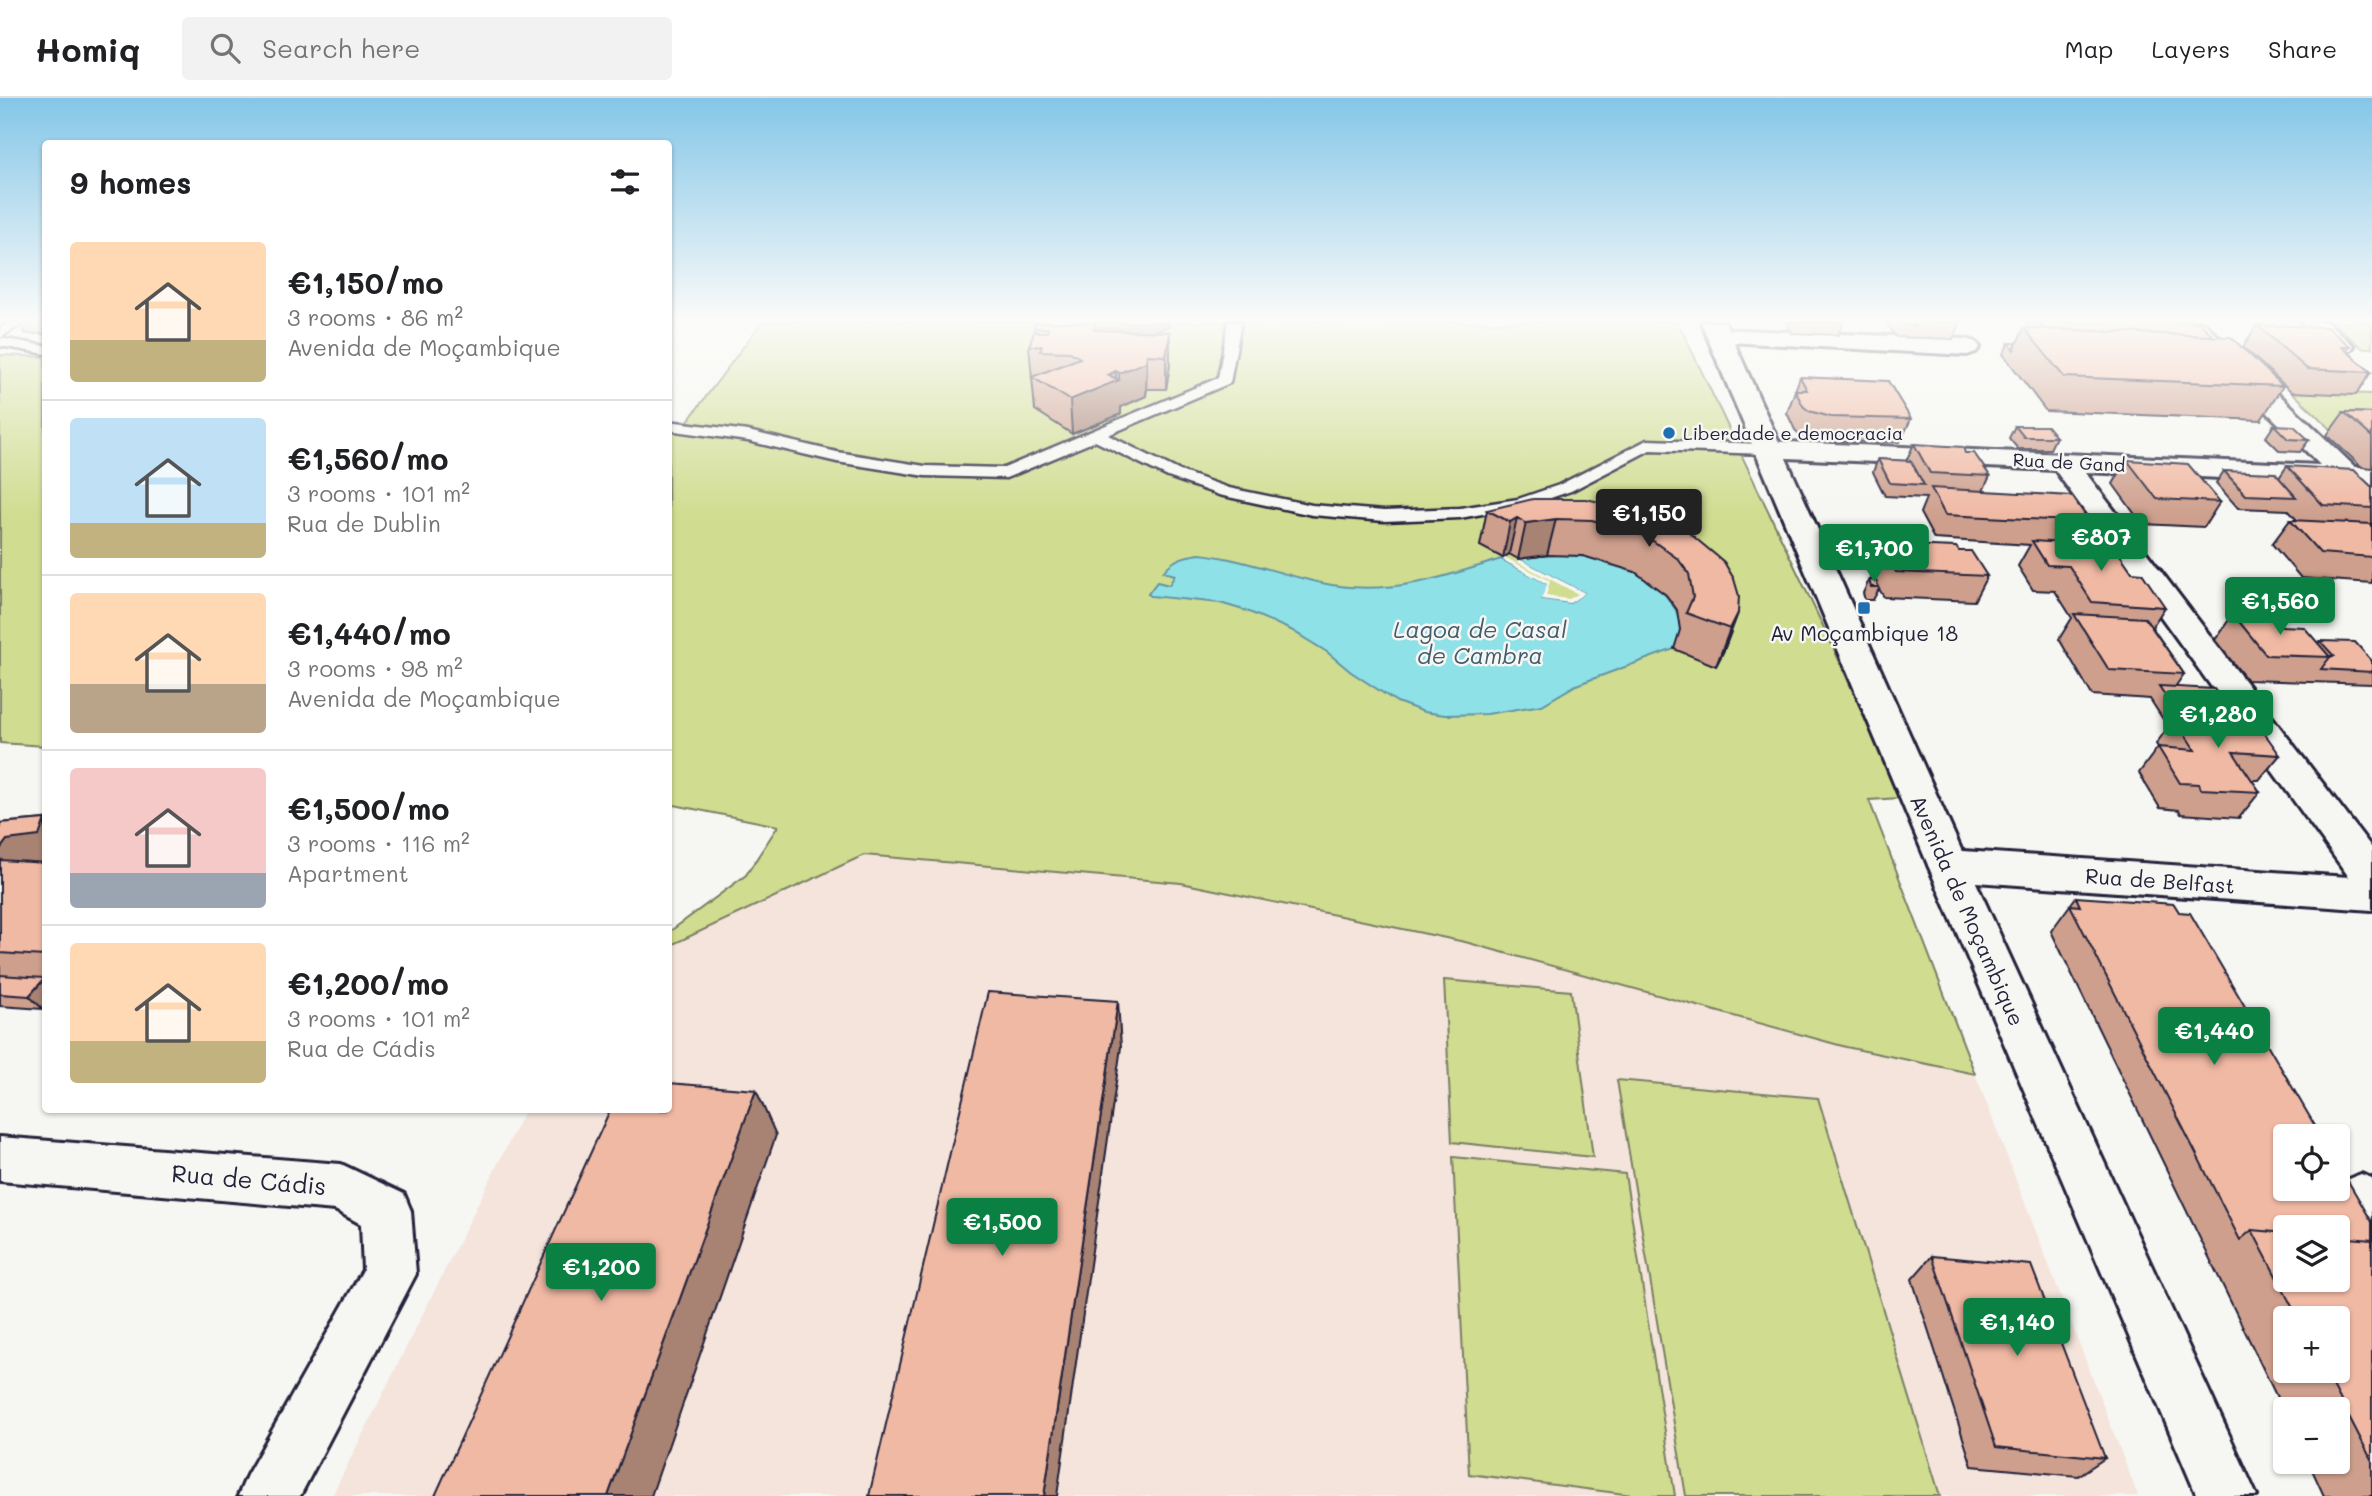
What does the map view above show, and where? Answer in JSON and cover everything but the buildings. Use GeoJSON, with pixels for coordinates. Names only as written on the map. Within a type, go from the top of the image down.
{"type":"FeatureCollection","features":[{"type":"Feature","properties":{"kind":"street","name":"Avenida de Moçambique"},"geometry":{"type":"LineString","coordinates":[[1740,387],[2227,1496]]}},
{"type":"Feature","properties":{"kind":"street"},"geometry":{"type":"LineString","coordinates":[[2260,387],[2359,476],[2372,500]]}},
{"type":"Feature","properties":{"kind":"street","name":"Rua de Gand"},"geometry":{"type":"LineString","coordinates":[[1766,449],[2359,476]]}},
{"type":"Feature","properties":{"kind":"street"},"geometry":{"type":"LineString","coordinates":[[2063,462],[2372,878]]}},
{"type":"Feature","properties":{"kind":"street","name":"Rua de Belfast"},"geometry":{"type":"LineString","coordinates":[[1948,865],[2372,894]]}},
{"type":"Feature","properties":{"kind":"street","name":"Rua de Cádis"},"geometry":{"type":"LineString","coordinates":[[0,1159],[341,1186],[386,1211],[390,1274],[268,1496]]}},
{"type":"Feature","properties":{"kind":"lane"},"geometry":{"type":"LineString","coordinates":[[672,426],[748,436],[837,457],[925,471],[1006,473],[1208,387]]}},
{"type":"Feature","properties":{"kind":"lane"},"geometry":{"type":"LineString","coordinates":[[1096,435],[1174,474],[1225,492],[1312,510],[1384,516],[1460,513],[1521,503],[1582,480],[1647,445],[1766,449]]}},
{"type":"Feature","properties":{"kind":"shaded area"},"geometry":{"type":"Polygon","coordinates":[[[864,855],[1181,883],[1465,942],[1846,1047],[1975,1074],[2138,1496],[332,1496],[524,1113],[672,1113],[672,945],[864,855]]]}},
{"type":"Feature","properties":{"kind":"green space"},"geometry":{"type":"Polygon","coordinates":[[[0,387],[42,387],[42,746],[0,743],[0,387]]]}},
{"type":"Feature","properties":{"kind":"green space"},"geometry":{"type":"Polygon","coordinates":[[[713,387],[1709,387],[1834,649],[1900,798],[1869,800],[1975,1074],[1846,1047],[1465,942],[1181,883],[864,855],[672,945],[672,930],[746,875],[778,826],[672,805],[672,429],[681,430],[713,387]]]}},
{"type":"Feature","properties":{"kind":"green space"},"geometry":{"type":"Polygon","coordinates":[[[2292,392],[2372,394],[2372,433],[2334,432],[2292,392]]]}},
{"type":"Feature","properties":{"kind":"green space"},"geometry":{"type":"Polygon","coordinates":[[[1444,980],[1571,991],[1593,1157],[1452,1142],[1444,980]]]}},
{"type":"Feature","properties":{"kind":"green space"},"geometry":{"type":"Polygon","coordinates":[[[1617,1080],[1818,1098],[1940,1496],[1686,1496],[1617,1080]]]}},
{"type":"Feature","properties":{"kind":"green space"},"geometry":{"type":"Polygon","coordinates":[[[1453,1157],[1625,1174],[1675,1496],[1640,1496],[1469,1474],[1453,1157]]]}},
{"type":"Feature","properties":{"kind":"water","name":"Lagoa de Casal de Cambra"},"geometry":{"type":"Polygon","coordinates":[[[1200,554],[1315,582],[1375,588],[1418,582],[1501,559],[1548,584],[1542,599],[1570,603],[1584,593],[1518,559],[1581,556],[1623,566],[1658,588],[1675,609],[1680,632],[1674,649],[1576,685],[1542,705],[1487,714],[1445,715],[1424,712],[1397,702],[1291,630],[1247,611],[1220,603],[1148,594],[1157,582],[1169,585],[1175,575],[1163,572],[1171,564],[1184,557],[1200,554]]]}},
{"type":"Feature","properties":{"kind":"pier"},"geometry":{"type":"Polygon","coordinates":[[[1504,557],[1550,581],[1546,596],[1569,599],[1578,594],[1517,562],[1515,557],[1585,593],[1570,603],[1541,599],[1547,584],[1501,559],[1504,557]]]}},
{"type":"Feature","properties":{"kind":"place","name":"Liberdade e democracia"},"geometry":{"type":"Point","coordinates":[1669,433]}},
{"type":"Feature","properties":{"kind":"place","name":"Av Moçambique 18"},"geometry":{"type":"Point","coordinates":[1864,608]}}]}
